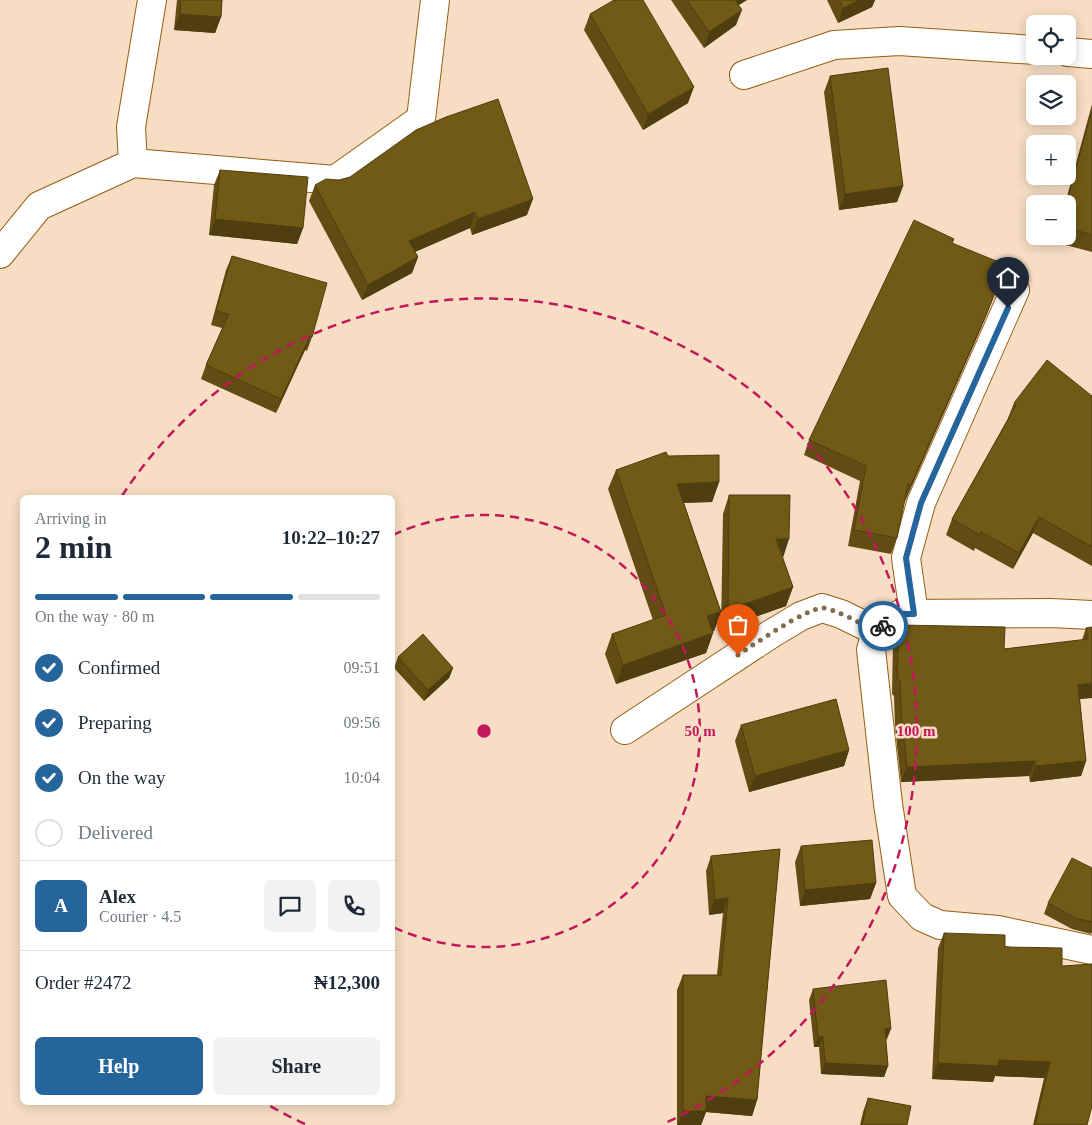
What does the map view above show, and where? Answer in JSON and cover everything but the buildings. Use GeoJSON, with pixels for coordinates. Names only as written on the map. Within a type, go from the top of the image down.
{"type":"FeatureCollection","features":[{"type":"Feature","properties":{"kind":"street"},"geometry":{"type":"LineString","coordinates":[[133,163],[131,127],[152,0]]}},
{"type":"Feature","properties":{"kind":"street"},"geometry":{"type":"LineString","coordinates":[[0,254],[39,206],[133,163],[335,180],[421,118],[435,0]]}},
{"type":"Feature","properties":{"kind":"street"},"geometry":{"type":"LineString","coordinates":[[744,75],[834,45],[899,40],[1026,49]]}},
{"type":"Feature","properties":{"kind":"street"},"geometry":{"type":"LineString","coordinates":[[1076,53],[1092,54]]}},
{"type":"Feature","properties":{"kind":"street"},"geometry":{"type":"LineString","coordinates":[[914,614],[906,558],[921,503],[1015,290]]}},
{"type":"Feature","properties":{"kind":"street"},"geometry":{"type":"LineString","coordinates":[[625,730],[770,634],[815,610],[822,608],[841,614],[876,631]]}},
{"type":"Feature","properties":{"kind":"street"},"geometry":{"type":"LineString","coordinates":[[1092,615],[1051,613],[900,614],[876,631],[871,650],[888,804],[902,896],[922,917],[940,925],[998,930],[1092,950]]}},
{"type":"Feature","properties":{"kind":"way so far"},"geometry":{"type":"LineString","coordinates":[[738,655],[801,616],[822,608],[841,614],[876,631],[883,626]]}},
{"type":"Feature","properties":{"kind":"route"},"geometry":{"type":"LineString","coordinates":[[883,626],[900,614],[914,614],[906,558],[921,503],[1008,308]]}}]}
